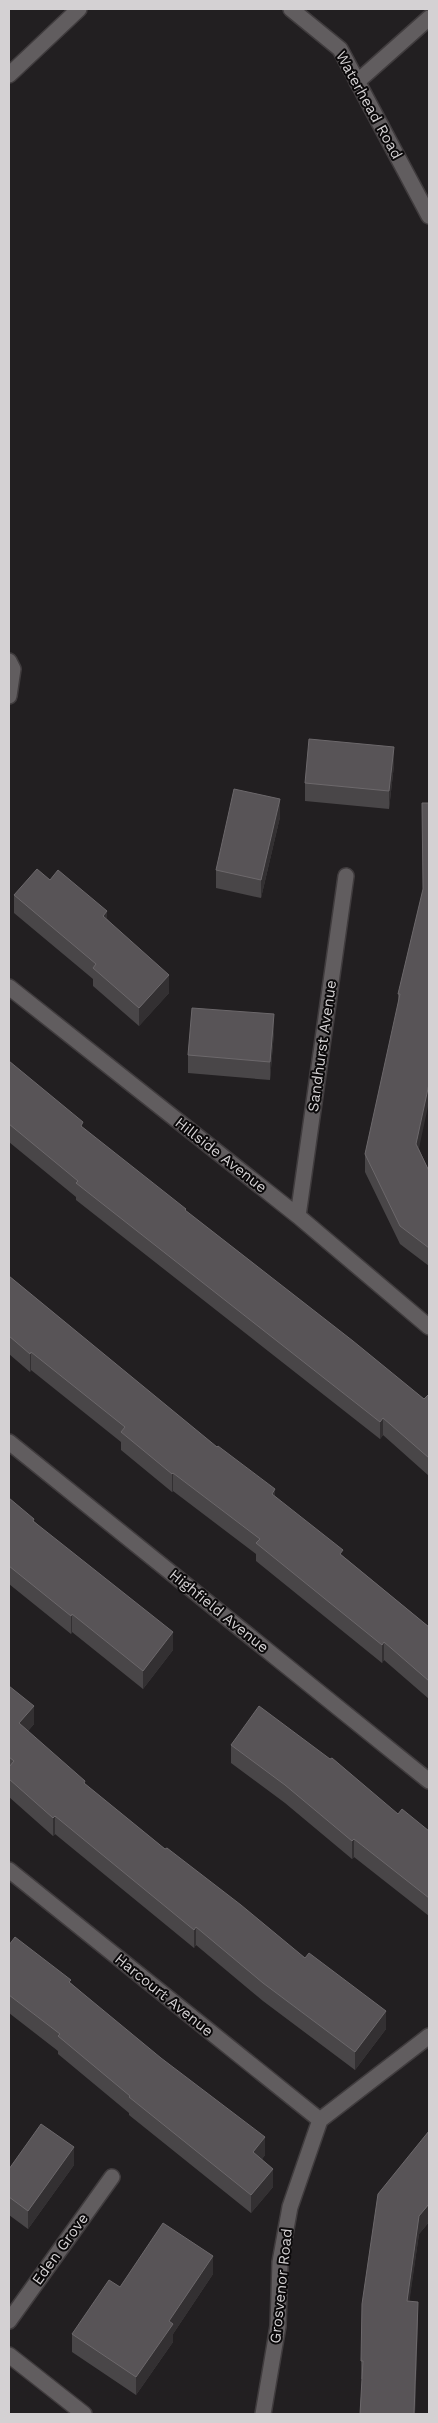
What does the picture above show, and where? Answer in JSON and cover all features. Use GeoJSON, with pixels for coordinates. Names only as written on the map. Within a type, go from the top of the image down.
{"type":"FeatureCollection","features":[{"type":"Feature","properties":{"kind":"street"},"geometry":{"type":"LineString","coordinates":[[9,75],[79,9]]}},
{"type":"Feature","properties":{"kind":"street","name":"Waterhead Road"},"geometry":{"type":"LineString","coordinates":[[291,9],[340,49],[429,216]]}},
{"type":"Feature","properties":{"kind":"street"},"geometry":{"type":"LineString","coordinates":[[357,82],[429,18]]}},
{"type":"Feature","properties":{"kind":"street"},"geometry":{"type":"LineString","coordinates":[[9,661],[13,669],[9,696]]}},
{"type":"Feature","properties":{"kind":"street","name":"Sandhurst Avenue"},"geometry":{"type":"LineString","coordinates":[[298,1216],[346,876]]}},
{"type":"Feature","properties":{"kind":"street","name":"Hillside Avenue"},"geometry":{"type":"LineString","coordinates":[[9,987],[298,1216],[429,1327]]}},
{"type":"Feature","properties":{"kind":"street","name":"Highfield Avenue"},"geometry":{"type":"LineString","coordinates":[[9,1442],[429,1781]]}},
{"type":"Feature","properties":{"kind":"street","name":"Harcourt Avenue"},"geometry":{"type":"LineString","coordinates":[[9,1870],[320,2120]]}},
{"type":"Feature","properties":{"kind":"street"},"geometry":{"type":"LineString","coordinates":[[320,2120],[429,2036]]}},
{"type":"Feature","properties":{"kind":"street","name":"Grosvenor Road"},"geometry":{"type":"LineString","coordinates":[[263,2414],[278,2326],[280,2262],[290,2207],[320,2120]]}},
{"type":"Feature","properties":{"kind":"street","name":"Eden Grove"},"geometry":{"type":"LineString","coordinates":[[9,2321],[112,2177]]}},
{"type":"Feature","properties":{"kind":"street"},"geometry":{"type":"LineString","coordinates":[[9,2355],[84,2414]]}},
{"type":"Feature","properties":{"kind":"building"},"geometry":{"type":"Polygon","coordinates":[[[309,739],[394,747],[389,791],[305,783],[309,739]]]}},
{"type":"Feature","properties":{"kind":"building"},"geometry":{"type":"Polygon","coordinates":[[[234,789],[280,799],[261,880],[216,870],[234,789]]]}},
{"type":"Feature","properties":{"kind":"building"},"geometry":{"type":"Polygon","coordinates":[[[422,803],[429,803],[429,1084],[416,1144],[429,1171],[429,1248],[400,1226],[365,1154],[400,994],[398,994],[423,889],[422,803]]]}},
{"type":"Feature","properties":{"kind":"building"},"geometry":{"type":"Polygon","coordinates":[[[37,869],[50,880],[58,870],[107,911],[103,916],[169,975],[139,1008],[93,968],[96,964],[14,895],[37,869]]]}},
{"type":"Feature","properties":{"kind":"building"},"geometry":{"type":"Polygon","coordinates":[[[192,1008],[274,1014],[270,1062],[188,1055],[192,1008]]]}},
{"type":"Feature","properties":{"kind":"building"},"geometry":{"type":"Polygon","coordinates":[[[9,1061],[83,1122],[81,1126],[185,1210],[424,1399],[428,1395],[429,1458],[383,1418],[380,1422],[76,1183],[78,1181],[9,1124],[9,1061]]]}},
{"type":"Feature","properties":{"kind":"building"},"geometry":{"type":"Polygon","coordinates":[[[9,1276],[217,1447],[275,1489],[272,1494],[343,1550],[340,1554],[429,1627],[429,1681],[384,1642],[382,1645],[256,1543],[260,1539],[172,1474],[121,1432],[125,1427],[9,1336],[9,1276]]]}},
{"type":"Feature","properties":{"kind":"building"},"geometry":{"type":"Polygon","coordinates":[[[9,1498],[34,1519],[33,1521],[173,1632],[143,1671],[9,1566],[9,1498]]]}},
{"type":"Feature","properties":{"kind":"building"},"geometry":{"type":"Polygon","coordinates":[[[9,1686],[34,1706],[19,1723],[85,1781],[84,1783],[165,1849],[167,1848],[241,1905],[305,1958],[309,1953],[386,2011],[355,2052],[263,1983],[196,1927],[194,1930],[55,1816],[53,1818],[9,1779],[9,1767],[14,1761],[9,1757],[9,1686]]]}},
{"type":"Feature","properties":{"kind":"building"},"geometry":{"type":"Polygon","coordinates":[[[259,1706],[330,1759],[332,1758],[398,1814],[402,1809],[429,1831],[429,1898],[354,1839],[352,1841],[285,1785],[231,1745],[259,1706]]]}},
{"type":"Feature","properties":{"kind":"building"},"geometry":{"type":"Polygon","coordinates":[[[15,1937],[71,1980],[69,1982],[161,2058],[265,2137],[253,2152],[273,2169],[251,2195],[129,2097],[58,2036],[60,2034],[9,1995],[9,1945],[15,1937]]]}},
{"type":"Feature","properties":{"kind":"building"},"geometry":{"type":"Polygon","coordinates":[[[41,2124],[74,2147],[28,2211],[9,2197],[9,2169],[41,2124]]]}},
{"type":"Feature","properties":{"kind":"building"},"geometry":{"type":"Polygon","coordinates":[[[429,2131],[429,2204],[419,2216],[407,2301],[418,2302],[414,2414],[360,2414],[363,2361],[361,2361],[362,2304],[378,2194],[429,2131]]]}},
{"type":"Feature","properties":{"kind":"building"},"geometry":{"type":"Polygon","coordinates":[[[163,2223],[213,2256],[169,2321],[173,2324],[136,2377],[72,2334],[109,2280],[120,2287],[163,2223]]]}}]}
